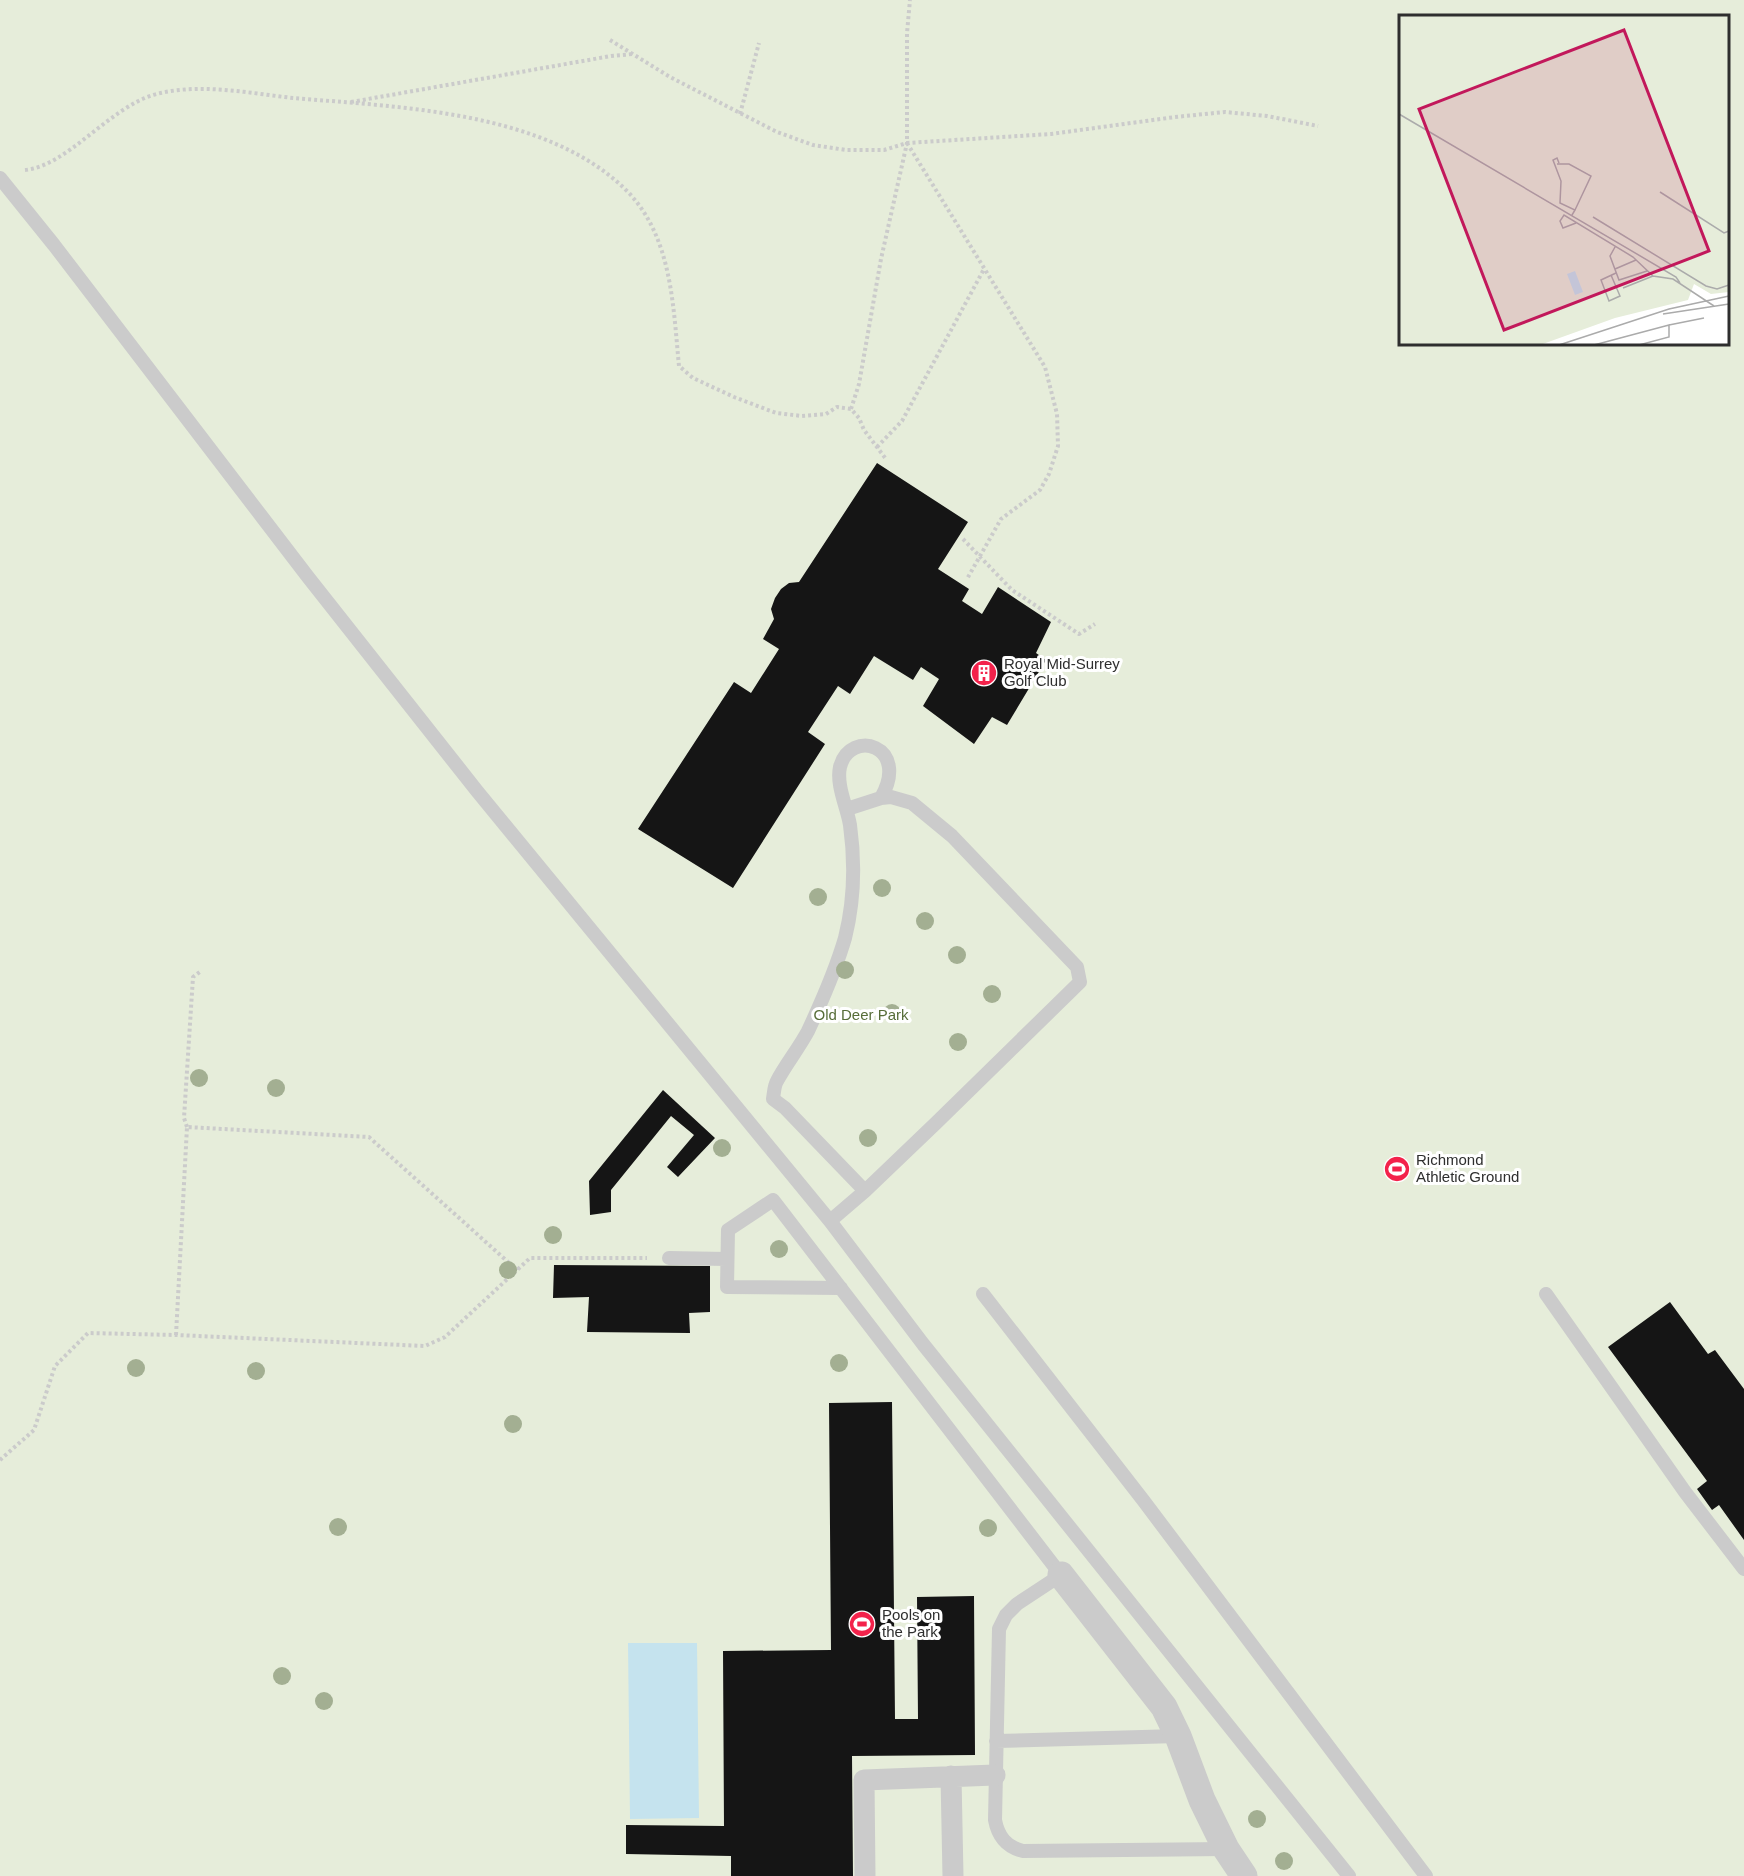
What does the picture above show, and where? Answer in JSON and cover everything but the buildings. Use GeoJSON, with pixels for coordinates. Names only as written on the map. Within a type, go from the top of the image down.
{"type":"FeatureCollection","features":[{"type":"Feature","properties":{"kind":"street"},"geometry":{"type":"LineString","coordinates":[[1061,1575],[1164,1707],[1178,1736],[1202,1800],[1226,1849],[1244,1876]]}},
{"type":"Feature","properties":{"kind":"street"},"geometry":{"type":"LineString","coordinates":[[865,1876],[864,1780],[995,1775]]}},
{"type":"Feature","properties":{"kind":"street"},"geometry":{"type":"LineString","coordinates":[[951,1776],[953,1876]]}},
{"type":"Feature","properties":{"kind":"lane"},"geometry":{"type":"LineString","coordinates":[[0,178],[308,577],[477,791],[830,1221],[923,1344],[1349,1876]]}},
{"type":"Feature","properties":{"kind":"lane"},"geometry":{"type":"LineString","coordinates":[[865,1191],[773,1099],[776,1083],[807,1033],[845,938],[851,903],[853,869],[851,836],[841,786],[840,769],[845,754],[855,748],[869,745],[879,749],[886,756],[891,776],[882,798]]}},
{"type":"Feature","properties":{"kind":"lane"},"geometry":{"type":"LineString","coordinates":[[830,1221],[865,1191],[1080,982],[1077,967],[952,836],[912,803],[891,796],[847,809]]}},
{"type":"Feature","properties":{"kind":"lane"},"geometry":{"type":"LineString","coordinates":[[841,1288],[727,1287],[728,1230],[773,1200],[841,1288],[1061,1575],[1017,1604],[1006,1615],[999,1629],[995,1775],[997,1833],[1014,1849],[1023,1851],[1226,1849]]}},
{"type":"Feature","properties":{"kind":"lane"},"geometry":{"type":"LineString","coordinates":[[669,1258],[728,1259]]}},
{"type":"Feature","properties":{"kind":"lane"},"geometry":{"type":"LineString","coordinates":[[983,1294],[1143,1500],[1426,1876]]}},
{"type":"Feature","properties":{"kind":"lane"},"geometry":{"type":"LineString","coordinates":[[1546,1294],[1685,1492],[1744,1569]]}},
{"type":"Feature","properties":{"kind":"lane"},"geometry":{"type":"LineString","coordinates":[[996,1741],[1178,1736]]}},
{"type":"Feature","properties":{"kind":"path"},"geometry":{"type":"LineString","coordinates":[[851,409],[860,384],[881,259],[907,143],[910,0]]}},
{"type":"Feature","properties":{"kind":"path"},"geometry":{"type":"LineString","coordinates":[[610,39],[670,77],[777,132],[813,145],[846,150],[884,150],[907,143],[1051,134],[1226,112],[1267,116],[1318,126]]}},
{"type":"Feature","properties":{"kind":"path"},"geometry":{"type":"LineString","coordinates":[[740,114],[759,44]]}},
{"type":"Feature","properties":{"kind":"path"},"geometry":{"type":"LineString","coordinates":[[346,103],[611,56],[634,54]]}},
{"type":"Feature","properties":{"kind":"path"},"geometry":{"type":"LineString","coordinates":[[18,169],[28,170],[54,160],[130,105],[153,96],[203,89],[425,110],[483,120],[532,135],[569,151],[602,170],[627,192],[646,216],[658,240],[670,277],[679,366],[693,378],[776,413],[802,416],[826,414],[837,407],[851,409],[886,459]]}},
{"type":"Feature","properties":{"kind":"path"},"geometry":{"type":"LineString","coordinates":[[907,143],[1045,367],[1057,414],[1058,446],[1049,474],[1040,490],[1001,519],[967,579]]}},
{"type":"Feature","properties":{"kind":"path"},"geometry":{"type":"LineString","coordinates":[[878,447],[902,421],[984,269]]}},
{"type":"Feature","properties":{"kind":"path"},"geometry":{"type":"LineString","coordinates":[[963,539],[1012,590],[1079,634],[1095,624]]}},
{"type":"Feature","properties":{"kind":"path"},"geometry":{"type":"LineString","coordinates":[[176,1335],[187,1127],[184,1118],[193,976],[201,971]]}},
{"type":"Feature","properties":{"kind":"path"},"geometry":{"type":"LineString","coordinates":[[187,1127],[369,1137],[517,1270]]}},
{"type":"Feature","properties":{"kind":"path"},"geometry":{"type":"LineString","coordinates":[[0,1460],[34,1431],[55,1366],[88,1333],[425,1346],[445,1337],[530,1258],[669,1258]]}},
{"type":"Feature","properties":{"kind":"green space","name":"Old Deer Park"},"geometry":{"type":"Polygon","coordinates":[[[0,0],[1744,0],[1744,1876],[0,1876],[0,0]]]}},
{"type":"Feature","properties":{"kind":"water"},"geometry":{"type":"Polygon","coordinates":[[[628,1643],[697,1643],[699,1818],[630,1819],[628,1643]]]}},
{"type":"Feature","properties":{"kind":"place","name":"Royal Mid-Surrey Golf Club"},"geometry":{"type":"Point","coordinates":[984,673]}},
{"type":"Feature","properties":{"kind":"place","name":"Richmond Athletic Ground"},"geometry":{"type":"Point","coordinates":[1397,1169]}},
{"type":"Feature","properties":{"kind":"place","name":"Pools on the Park"},"geometry":{"type":"Point","coordinates":[862,1624]}}]}
